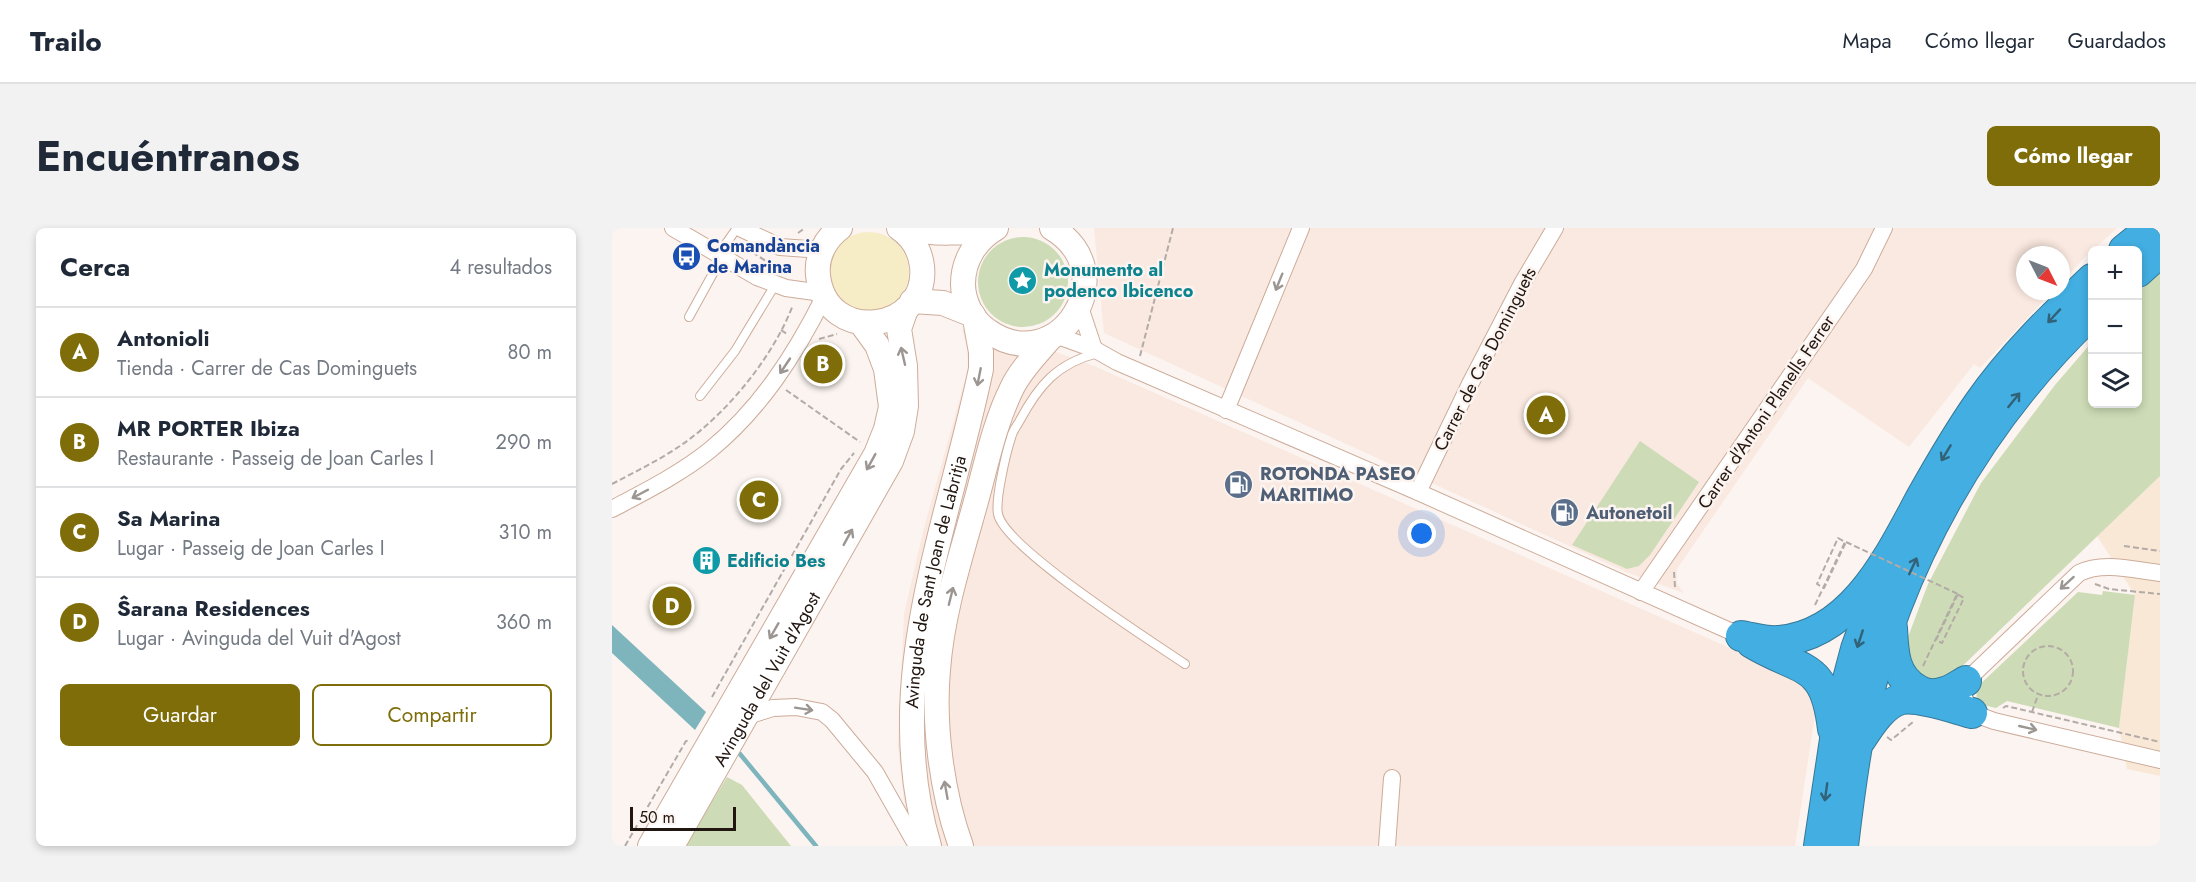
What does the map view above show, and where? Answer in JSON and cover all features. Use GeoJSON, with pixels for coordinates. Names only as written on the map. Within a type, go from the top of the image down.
{"type":"FeatureCollection","features":[{"type":"Feature","properties":{"kind":"highway"},"geometry":{"type":"LineString","coordinates":[[2129,246],[2151,228]]}},
{"type":"Feature","properties":{"kind":"highway"},"geometry":{"type":"LineString","coordinates":[[2142,268],[2160,252]]}},
{"type":"Feature","properties":{"kind":"highway"},"geometry":{"type":"LineString","coordinates":[[1742,636],[1778,641],[1801,636],[1825,625],[1848,608],[1868,586],[1895,545],[1946,453],[1981,400],[2017,355],[2088,283]]}},
{"type":"Feature","properties":{"kind":"highway"},"geometry":{"type":"LineString","coordinates":[[1843,846],[1846,741],[1891,620],[1928,534],[1966,465],[2000,417],[2035,374],[2088,317]]}},
{"type":"Feature","properties":{"kind":"highway"},"geometry":{"type":"LineString","coordinates":[[1819,846],[1846,741],[1866,620],[1895,545]]}},
{"type":"Feature","properties":{"kind":"highway"},"geometry":{"type":"LineString","coordinates":[[1891,620],[1895,662],[1900,675],[1907,683],[1920,692],[1934,695],[1947,692],[1966,681]]}},
{"type":"Feature","properties":{"kind":"highway"},"geometry":{"type":"LineString","coordinates":[[1742,636],[1804,668],[1819,680],[1846,741]]}},
{"type":"Feature","properties":{"kind":"highway"},"geometry":{"type":"LineString","coordinates":[[1846,741],[1887,708],[1902,699],[1984,713]]}},
{"type":"Feature","properties":{"kind":"street"},"geometry":{"type":"LineString","coordinates":[[673,228],[769,286],[810,297],[861,323],[885,321],[909,305],[943,303],[974,317],[989,332],[1006,341],[1032,343],[1053,336],[1096,351],[1742,636]]}},
{"type":"Feature","properties":{"kind":"street"},"geometry":{"type":"LineString","coordinates":[[738,228],[790,249],[828,237]]}},
{"type":"Feature","properties":{"kind":"street","name":"Avinguda del Vuit d'Agost"},"geometry":{"type":"LineString","coordinates":[[672,846],[891,461],[902,431],[906,406],[905,366],[899,329],[921,281],[921,260],[912,240],[899,228]]}},
{"type":"Feature","properties":{"kind":"street"},"geometry":{"type":"LineString","coordinates":[[905,228],[936,233],[963,233],[995,229]]}},
{"type":"Feature","properties":{"kind":"street"},"geometry":{"type":"LineString","coordinates":[[1052,228],[1063,235],[1077,252]]}},
{"type":"Feature","properties":{"kind":"street"},"geometry":{"type":"LineString","coordinates":[[1071,228],[1084,274],[1085,285],[1080,307],[1096,351]]}},
{"type":"Feature","properties":{"kind":"street"},"geometry":{"type":"LineString","coordinates":[[1226,410],[1301,228]]}},
{"type":"Feature","properties":{"kind":"street","name":"Carrer de Cas Dominguets"},"geometry":{"type":"LineString","coordinates":[[1418,492],[1523,282],[1555,228]]}},
{"type":"Feature","properties":{"kind":"street","name":"Carrer d'Antoni Planells Ferrer"},"geometry":{"type":"LineString","coordinates":[[1641,592],[1864,269],[1884,228]]}},
{"type":"Feature","properties":{"kind":"street","name":"Avinguda de Sant Joan de Labritja"},"geometry":{"type":"LineString","coordinates":[[929,846],[911,753],[910,717],[913,673],[926,598],[981,369],[981,352],[974,317],[964,295],[966,262],[977,243],[995,229]]}},
{"type":"Feature","properties":{"kind":"street"},"geometry":{"type":"LineString","coordinates":[[612,509],[664,481],[709,450],[737,425],[774,381],[801,342],[810,297],[828,237]]}},
{"type":"Feature","properties":{"kind":"street","name":"Avinguda de Sant Joan de Labritja"},"geometry":{"type":"LineString","coordinates":[[961,846],[954,828],[948,799],[937,722],[938,670],[947,611],[1002,412],[1017,379],[1053,336],[1066,327],[1080,307]]}},
{"type":"Feature","properties":{"kind":"street","name":"Avinguda del Vuit d'Agost"},"geometry":{"type":"LineString","coordinates":[[650,846],[876,454],[891,407],[886,369],[878,345],[861,323]]}},
{"type":"Feature","properties":{"kind":"street"},"geometry":{"type":"LineString","coordinates":[[2160,573],[2100,567],[2090,567],[2079,573],[1966,681],[1963,696],[1994,721],[2160,760]]}},
{"type":"Feature","properties":{"kind":"street"},"geometry":{"type":"LineString","coordinates":[[747,716],[773,708],[796,707],[822,712],[832,720],[875,772],[908,839],[917,846]]}},
{"type":"Feature","properties":{"kind":"street"},"geometry":{"type":"LineString","coordinates":[[1387,846],[1392,778]]}},
{"type":"Feature","properties":{"kind":"lane"},"geometry":{"type":"LineString","coordinates":[[689,317],[722,257],[725,245],[738,228]]}},
{"type":"Feature","properties":{"kind":"lane"},"geometry":{"type":"LineString","coordinates":[[700,396],[735,351],[769,286]]}},
{"type":"Feature","properties":{"kind":"lane"},"geometry":{"type":"LineString","coordinates":[[1096,351],[1067,364],[1048,379],[1031,400],[1011,437],[1000,491],[998,515],[1016,542],[1081,593],[1185,664]]}},
{"type":"Feature","properties":{"kind":"path"},"geometry":{"type":"LineString","coordinates":[[612,483],[659,459],[706,425],[762,363],[810,297],[769,286],[766,241],[769,235],[792,237],[805,228]]}},
{"type":"Feature","properties":{"kind":"path"},"geometry":{"type":"LineString","coordinates":[[1136,370],[1173,228]]}},
{"type":"Feature","properties":{"kind":"path"},"geometry":{"type":"LineString","coordinates":[[801,342],[810,347],[820,338],[840,334]]}},
{"type":"Feature","properties":{"kind":"path"},"geometry":{"type":"LineString","coordinates":[[774,381],[867,447]]}},
{"type":"Feature","properties":{"kind":"path"},"geometry":{"type":"LineString","coordinates":[[711,700],[841,469],[853,453],[864,452]]}},
{"type":"Feature","properties":{"kind":"path"},"geometry":{"type":"LineString","coordinates":[[1812,611],[1822,592],[1827,582],[1831,572],[1845,542],[1838,538],[1817,584],[1824,588],[1846,542],[1958,594],[1953,603],[1936,640],[1942,643],[1964,598],[1957,594],[1919,675]]}},
{"type":"Feature","properties":{"kind":"path"},"geometry":{"type":"LineString","coordinates":[[2124,546],[2160,551]]}},
{"type":"Feature","properties":{"kind":"path"},"geometry":{"type":"LineString","coordinates":[[1662,563],[1674,572],[1675,587],[1679,591]]}},
{"type":"Feature","properties":{"kind":"path"},"geometry":{"type":"LineString","coordinates":[[2091,582],[2109,589],[2160,594]]}},
{"type":"Feature","properties":{"kind":"path"},"geometry":{"type":"LineString","coordinates":[[2042,647],[2058,648],[2064,652],[2072,666],[2070,682],[2059,694],[2051,696],[2038,694],[2028,687],[2024,680],[2024,663],[2028,655],[2042,647]]}},
{"type":"Feature","properties":{"kind":"path"},"geometry":{"type":"LineString","coordinates":[[2032,712],[2038,694]]}},
{"type":"Feature","properties":{"kind":"path"},"geometry":{"type":"LineString","coordinates":[[1984,713],[2006,706],[2160,742]]}},
{"type":"Feature","properties":{"kind":"path"},"geometry":{"type":"LineString","coordinates":[[625,846],[686,741],[692,741]]}},
{"type":"Feature","properties":{"kind":"shaded area"},"geometry":{"type":"Polygon","coordinates":[[[1094,228],[2117,228],[2097,246],[2088,246],[2088,254],[2070,273],[2070,246],[2016,246],[2016,300],[2044,300],[1980,368],[1974,364],[1909,447],[1808,378],[1677,569],[1677,584],[1684,593],[1626,572],[1104,333],[1094,228]]]}},
{"type":"Feature","properties":{"kind":"shaded area"},"geometry":{"type":"Polygon","coordinates":[[[962,329],[1008,351],[1056,352],[1094,366],[1802,680],[1816,708],[1795,846],[917,846],[904,800],[898,746],[904,614],[924,528],[968,369],[967,348],[962,329]]]}},
{"type":"Feature","properties":{"kind":"shaded area"},"geometry":{"type":"Polygon","coordinates":[[[2160,476],[2160,776],[2127,769],[2119,728],[2135,595],[2097,536],[2160,476]]]}},
{"type":"Feature","properties":{"kind":"green space"},"geometry":{"type":"Polygon","coordinates":[[[1023,237],[1040,240],[1055,250],[1065,265],[1068,282],[1065,299],[1055,314],[1040,324],[1023,327],[1006,324],[991,314],[981,299],[978,282],[981,265],[991,250],[1006,240],[1023,237]]]}},
{"type":"Feature","properties":{"kind":"green space"},"geometry":{"type":"Polygon","coordinates":[[[2160,273],[2160,476],[1951,677],[1932,681],[1911,670],[1908,637],[1928,584],[1981,483],[2055,385],[2088,347],[2088,408],[2142,408],[2142,289],[2160,273]]]}},
{"type":"Feature","properties":{"kind":"green space"},"geometry":{"type":"Polygon","coordinates":[[[1640,441],[1699,482],[1650,555],[1639,566],[1627,569],[1572,545],[1640,441]]]}},
{"type":"Feature","properties":{"kind":"green space"},"geometry":{"type":"Polygon","coordinates":[[[2103,591],[2135,595],[2119,728],[2007,701],[1996,708],[1977,701],[1976,688],[2078,592],[2102,595],[2103,591]]]}},
{"type":"Feature","properties":{"kind":"green space"},"geometry":{"type":"Polygon","coordinates":[[[727,777],[742,785],[791,846],[685,846],[727,777]]]}},
{"type":"Feature","properties":{"kind":"sand"},"geometry":{"type":"Polygon","coordinates":[[[869,232],[884,235],[897,244],[906,257],[909,272],[906,287],[897,300],[884,309],[869,312],[854,309],[841,300],[832,287],[829,272],[832,257],[841,244],[854,235],[869,232]]]}},
{"type":"Feature","properties":{"kind":"water"},"geometry":{"type":"Polygon","coordinates":[[[612,625],[706,712],[695,730],[612,653],[612,625]]]}},
{"type":"Feature","properties":{"kind":"waterway"},"geometry":{"type":"LineString","coordinates":[[740,754],[816,846]]}},
{"type":"Feature","properties":{"kind":"place","name":"Comandància de Marina"},"geometry":{"type":"Point","coordinates":[686,256]}},
{"type":"Feature","properties":{"kind":"place","name":"Monumento al podenco Ibicenco"},"geometry":{"type":"Point","coordinates":[1023,280]}},
{"type":"Feature","properties":{"kind":"place","name":"MR PORTER Ibiza"},"geometry":{"type":"Point","coordinates":[823,364]}},
{"type":"Feature","properties":{"kind":"place","name":"Antonioli"},"geometry":{"type":"Point","coordinates":[1546,415]}},
{"type":"Feature","properties":{"kind":"place","name":"ROTONDA PASEO MARITIMO"},"geometry":{"type":"Point","coordinates":[1239,484]}},
{"type":"Feature","properties":{"kind":"place","name":"Sa Marina"},"geometry":{"type":"Point","coordinates":[759,500]}},
{"type":"Feature","properties":{"kind":"place","name":"Autonetoil"},"geometry":{"type":"Point","coordinates":[1565,513]}},
{"type":"Feature","properties":{"kind":"place","name":"Edificio Bes"},"geometry":{"type":"Point","coordinates":[706,561]}},
{"type":"Feature","properties":{"kind":"place","name":"Ŝarana Residences"},"geometry":{"type":"Point","coordinates":[672,606]}}]}
